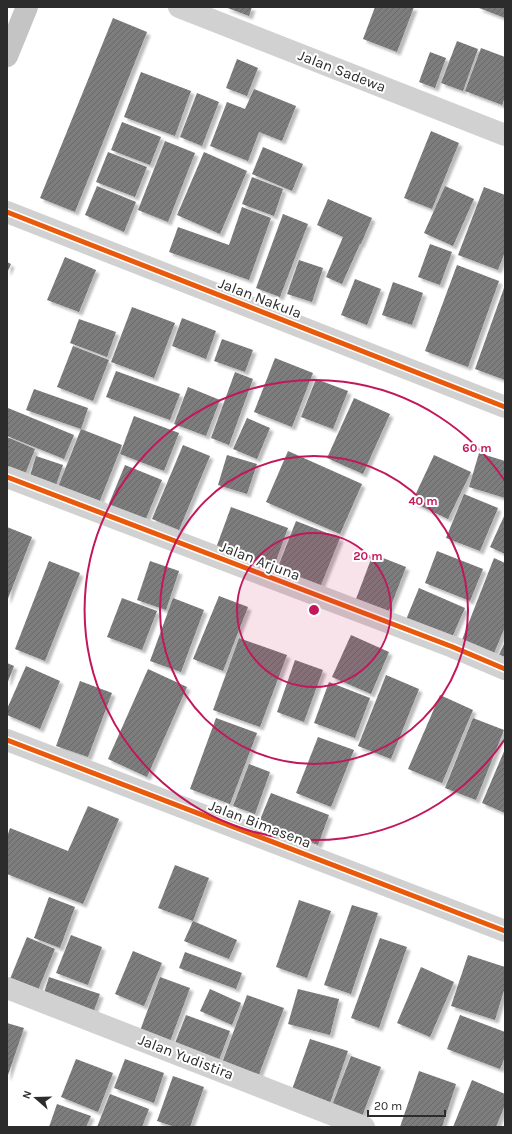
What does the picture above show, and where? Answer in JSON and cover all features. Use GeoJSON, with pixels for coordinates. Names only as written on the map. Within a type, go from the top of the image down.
{"type":"FeatureCollection","features":[{"type":"Feature","properties":{"kind":"main road"},"geometry":{"type":"LineString","coordinates":[[7,56],[27,7]]}},
{"type":"Feature","properties":{"kind":"street","name":"Jalan Sadewa"},"geometry":{"type":"LineString","coordinates":[[179,7],[505,135]]}},
{"type":"Feature","properties":{"kind":"street","name":"Jalan Nakula"},"geometry":{"type":"LineString","coordinates":[[7,212],[505,407]]}},
{"type":"Feature","properties":{"kind":"street","name":"Jalan Arjuna"},"geometry":{"type":"LineString","coordinates":[[7,477],[505,669]]}},
{"type":"Feature","properties":{"kind":"street","name":"Jalan Bimasena"},"geometry":{"type":"LineString","coordinates":[[7,740],[505,932]]}},
{"type":"Feature","properties":{"kind":"street","name":"Jalan Yudistira"},"geometry":{"type":"LineString","coordinates":[[7,988],[364,1127]]}},
{"type":"Feature","properties":{"kind":"building"},"geometry":{"type":"Polygon","coordinates":[[[225,7],[252,7],[249,16],[225,7]]]}},
{"type":"Feature","properties":{"kind":"building"},"geometry":{"type":"Polygon","coordinates":[[[375,7],[414,7],[397,52],[363,39],[375,7]]]}},
{"type":"Feature","properties":{"kind":"building"},"geometry":{"type":"Polygon","coordinates":[[[505,7],[505,18],[479,8],[505,7]]]}},
{"type":"Feature","properties":{"kind":"building"},"geometry":{"type":"Polygon","coordinates":[[[113,18],[147,32],[75,212],[40,198],[113,18]]]}},
{"type":"Feature","properties":{"kind":"building"},"geometry":{"type":"Polygon","coordinates":[[[457,41],[478,49],[463,91],[441,83],[457,41]]]}},
{"type":"Feature","properties":{"kind":"building"},"geometry":{"type":"Polygon","coordinates":[[[481,48],[505,57],[505,97],[502,105],[465,91],[481,48]]]}},
{"type":"Feature","properties":{"kind":"building"},"geometry":{"type":"Polygon","coordinates":[[[430,52],[446,58],[435,88],[419,82],[430,52]]]}},
{"type":"Feature","properties":{"kind":"building"},"geometry":{"type":"Polygon","coordinates":[[[237,59],[258,68],[247,96],[226,88],[237,59]]]}},
{"type":"Feature","properties":{"kind":"building"},"geometry":{"type":"Polygon","coordinates":[[[141,72],[191,91],[175,136],[124,117],[141,72]]]}},
{"type":"Feature","properties":{"kind":"building"},"geometry":{"type":"Polygon","coordinates":[[[254,89],[296,106],[282,141],[259,132],[248,161],[210,146],[227,102],[245,109],[254,89]]]}},
{"type":"Feature","properties":{"kind":"building"},"geometry":{"type":"Polygon","coordinates":[[[197,93],[219,102],[202,146],[180,137],[197,93]]]}},
{"type":"Feature","properties":{"kind":"building"},"geometry":{"type":"Polygon","coordinates":[[[122,122],[161,137],[150,165],[111,150],[122,122]]]}},
{"type":"Feature","properties":{"kind":"building"},"geometry":{"type":"Polygon","coordinates":[[[431,131],[459,143],[432,209],[404,198],[431,131]]]}},
{"type":"Feature","properties":{"kind":"building"},"geometry":{"type":"Polygon","coordinates":[[[165,141],[195,153],[168,222],[138,210],[165,141]]]}},
{"type":"Feature","properties":{"kind":"building"},"geometry":{"type":"Polygon","coordinates":[[[263,147],[303,164],[292,191],[252,174],[263,147]]]}},
{"type":"Feature","properties":{"kind":"building"},"geometry":{"type":"Polygon","coordinates":[[[108,152],[147,167],[135,197],[96,182],[108,152]]]}},
{"type":"Feature","properties":{"kind":"building"},"geometry":{"type":"Polygon","coordinates":[[[204,152],[247,171],[220,234],[177,215],[204,152]]]}},
{"type":"Feature","properties":{"kind":"building"},"geometry":{"type":"Polygon","coordinates":[[[252,177],[283,189],[274,216],[242,204],[252,177]]]}},
{"type":"Feature","properties":{"kind":"building"},"geometry":{"type":"Polygon","coordinates":[[[97,186],[136,202],[124,232],[85,215],[97,186]]]}},
{"type":"Feature","properties":{"kind":"building"},"geometry":{"type":"Polygon","coordinates":[[[445,186],[474,199],[453,246],[424,233],[445,186]]]}},
{"type":"Feature","properties":{"kind":"building"},"geometry":{"type":"Polygon","coordinates":[[[484,187],[505,195],[505,252],[498,270],[458,255],[484,187]]]}},
{"type":"Feature","properties":{"kind":"building"},"geometry":{"type":"Polygon","coordinates":[[[328,199],[372,218],[342,284],[326,277],[343,237],[317,225],[328,199]]]}},
{"type":"Feature","properties":{"kind":"building"},"geometry":{"type":"Polygon","coordinates":[[[242,207],[271,218],[249,280],[169,252],[178,227],[229,245],[242,207]]]}},
{"type":"Feature","properties":{"kind":"building"},"geometry":{"type":"Polygon","coordinates":[[[283,214],[308,224],[280,297],[256,288],[283,214]]]}},
{"type":"Feature","properties":{"kind":"building"},"geometry":{"type":"Polygon","coordinates":[[[430,244],[452,252],[440,285],[418,277],[430,244]]]}},
{"type":"Feature","properties":{"kind":"building"},"geometry":{"type":"Polygon","coordinates":[[[65,257],[96,270],[79,312],[47,300],[65,257]]]}},
{"type":"Feature","properties":{"kind":"building"},"geometry":{"type":"Polygon","coordinates":[[[299,260],[323,268],[312,302],[287,294],[299,260]]]}},
{"type":"Feature","properties":{"kind":"building"},"geometry":{"type":"Polygon","coordinates":[[[7,262],[11,264],[7,273],[7,262]]]}},
{"type":"Feature","properties":{"kind":"building"},"geometry":{"type":"Polygon","coordinates":[[[457,265],[499,281],[468,367],[425,351],[457,265]]]}},
{"type":"Feature","properties":{"kind":"building"},"geometry":{"type":"Polygon","coordinates":[[[355,279],[381,289],[367,325],[341,315],[355,279]]]}},
{"type":"Feature","properties":{"kind":"building"},"geometry":{"type":"Polygon","coordinates":[[[393,282],[423,293],[412,325],[382,315],[393,282]]]}},
{"type":"Feature","properties":{"kind":"building"},"geometry":{"type":"Polygon","coordinates":[[[505,285],[505,380],[475,369],[505,285]]]}},
{"type":"Feature","properties":{"kind":"building"},"geometry":{"type":"Polygon","coordinates":[[[132,307],[175,323],[154,378],[111,362],[132,307]]]}},
{"type":"Feature","properties":{"kind":"building"},"geometry":{"type":"Polygon","coordinates":[[[182,318],[216,331],[206,359],[172,346],[182,318]]]}},
{"type":"Feature","properties":{"kind":"building"},"geometry":{"type":"Polygon","coordinates":[[[79,319],[116,332],[107,357],[70,343],[79,319]]]}},
{"type":"Feature","properties":{"kind":"building"},"geometry":{"type":"Polygon","coordinates":[[[222,339],[253,350],[245,372],[214,361],[222,339]]]}},
{"type":"Feature","properties":{"kind":"building"},"geometry":{"type":"Polygon","coordinates":[[[73,346],[109,360],[93,401],[57,387],[73,346]]]}},
{"type":"Feature","properties":{"kind":"building"},"geometry":{"type":"Polygon","coordinates":[[[275,358],[313,373],[292,427],[254,412],[275,358]]]}},
{"type":"Feature","properties":{"kind":"building"},"geometry":{"type":"Polygon","coordinates":[[[116,371],[180,394],[170,420],[106,397],[116,371]]]}},
{"type":"Feature","properties":{"kind":"building"},"geometry":{"type":"Polygon","coordinates":[[[235,372],[253,379],[229,445],[211,438],[235,372]]]}},
{"type":"Feature","properties":{"kind":"building"},"geometry":{"type":"Polygon","coordinates":[[[316,379],[348,391],[333,429],[301,417],[316,379]]]}},
{"type":"Feature","properties":{"kind":"building"},"geometry":{"type":"Polygon","coordinates":[[[188,387],[220,400],[206,436],[174,424],[188,387]]]}},
{"type":"Feature","properties":{"kind":"building"},"geometry":{"type":"Polygon","coordinates":[[[34,389],[88,408],[81,429],[26,410],[34,389]]]}},
{"type":"Feature","properties":{"kind":"building"},"geometry":{"type":"Polygon","coordinates":[[[354,398],[390,414],[363,474],[327,458],[354,398]]]}},
{"type":"Feature","properties":{"kind":"building"},"geometry":{"type":"Polygon","coordinates":[[[8,408],[74,435],[64,459],[7,436],[8,408]]]}},
{"type":"Feature","properties":{"kind":"building"},"geometry":{"type":"Polygon","coordinates":[[[134,416],[179,433],[164,471],[120,454],[134,416]]]}},
{"type":"Feature","properties":{"kind":"building"},"geometry":{"type":"Polygon","coordinates":[[[247,418],[270,428],[257,459],[233,449],[247,418]]]}},
{"type":"Feature","properties":{"kind":"building"},"geometry":{"type":"Polygon","coordinates":[[[81,429],[122,445],[99,503],[58,487],[81,429]]]}},
{"type":"Feature","properties":{"kind":"building"},"geometry":{"type":"Polygon","coordinates":[[[7,437],[35,449],[24,477],[7,470],[7,437]]]}},
{"type":"Feature","properties":{"kind":"building"},"geometry":{"type":"Polygon","coordinates":[[[183,445],[210,456],[179,530],[152,519],[183,445]]]}},
{"type":"Feature","properties":{"kind":"building"},"geometry":{"type":"Polygon","coordinates":[[[288,451],[362,484],[340,534],[266,502],[288,451]]]}},
{"type":"Feature","properties":{"kind":"building"},"geometry":{"type":"Polygon","coordinates":[[[479,453],[505,461],[505,498],[469,487],[479,453]]]}},
{"type":"Feature","properties":{"kind":"building"},"geometry":{"type":"Polygon","coordinates":[[[227,455],[257,464],[247,494],[218,485],[227,455]]]}},
{"type":"Feature","properties":{"kind":"building"},"geometry":{"type":"Polygon","coordinates":[[[434,455],[471,472],[448,519],[412,502],[434,455]]]}},
{"type":"Feature","properties":{"kind":"building"},"geometry":{"type":"Polygon","coordinates":[[[36,456],[63,465],[55,488],[29,479],[36,456]]]}},
{"type":"Feature","properties":{"kind":"building"},"geometry":{"type":"Polygon","coordinates":[[[125,465],[162,480],[145,521],[108,506],[125,465]]]}},
{"type":"Feature","properties":{"kind":"building"},"geometry":{"type":"Polygon","coordinates":[[[464,494],[498,508],[480,551],[446,538],[464,494]]]}},
{"type":"Feature","properties":{"kind":"building"},"geometry":{"type":"Polygon","coordinates":[[[231,507],[288,528],[273,569],[216,548],[231,507]]]}},
{"type":"Feature","properties":{"kind":"building"},"geometry":{"type":"Polygon","coordinates":[[[505,514],[505,554],[490,547],[505,514]]]}},
{"type":"Feature","properties":{"kind":"building"},"geometry":{"type":"Polygon","coordinates":[[[296,521],[340,538],[319,590],[276,572],[296,521]]]}},
{"type":"Feature","properties":{"kind":"building"},"geometry":{"type":"Polygon","coordinates":[[[7,527],[32,537],[7,601],[7,527]]]}},
{"type":"Feature","properties":{"kind":"building"},"geometry":{"type":"Polygon","coordinates":[[[437,551],[483,569],[470,601],[425,583],[437,551]]]}},
{"type":"Feature","properties":{"kind":"building"},"geometry":{"type":"Polygon","coordinates":[[[373,554],[406,567],[389,611],[356,599],[373,554]]]}},
{"type":"Feature","properties":{"kind":"building"},"geometry":{"type":"Polygon","coordinates":[[[494,558],[505,563],[505,627],[492,658],[460,645],[494,558]]]}},
{"type":"Feature","properties":{"kind":"building"},"geometry":{"type":"Polygon","coordinates":[[[49,561],[80,573],[45,661],[15,649],[49,561]]]}},
{"type":"Feature","properties":{"kind":"building"},"geometry":{"type":"Polygon","coordinates":[[[150,561],[179,571],[166,610],[137,600],[150,561]]]}},
{"type":"Feature","properties":{"kind":"building"},"geometry":{"type":"Polygon","coordinates":[[[419,588],[465,608],[450,642],[405,622],[419,588]]]}},
{"type":"Feature","properties":{"kind":"building"},"geometry":{"type":"Polygon","coordinates":[[[219,596],[248,607],[223,671],[193,659],[219,596]]]}},
{"type":"Feature","properties":{"kind":"building"},"geometry":{"type":"Polygon","coordinates":[[[122,598],[157,611],[142,650],[107,637],[122,598]]]}},
{"type":"Feature","properties":{"kind":"building"},"geometry":{"type":"Polygon","coordinates":[[[173,598],[204,610],[181,672],[150,661],[173,598]]]}},
{"type":"Feature","properties":{"kind":"building"},"geometry":{"type":"Polygon","coordinates":[[[351,635],[389,652],[371,694],[332,677],[351,635]]]}},
{"type":"Feature","properties":{"kind":"building"},"geometry":{"type":"Polygon","coordinates":[[[239,638],[287,655],[260,727],[213,710],[239,638]]]}},
{"type":"Feature","properties":{"kind":"building"},"geometry":{"type":"Polygon","coordinates":[[[505,642],[505,662],[497,659],[505,642]]]}},
{"type":"Feature","properties":{"kind":"building"},"geometry":{"type":"Polygon","coordinates":[[[295,660],[323,670],[304,722],[277,712],[295,660]]]}},
{"type":"Feature","properties":{"kind":"building"},"geometry":{"type":"Polygon","coordinates":[[[7,663],[14,666],[7,684],[7,663]]]}},
{"type":"Feature","properties":{"kind":"building"},"geometry":{"type":"Polygon","coordinates":[[[26,666],[60,681],[40,729],[7,715],[7,709],[26,666]]]}},
{"type":"Feature","properties":{"kind":"building"},"geometry":{"type":"Polygon","coordinates":[[[148,669],[187,687],[147,777],[108,759],[148,669]]]}},
{"type":"Feature","properties":{"kind":"building"},"geometry":{"type":"Polygon","coordinates":[[[386,675],[419,689],[391,759],[358,746],[386,675]]]}},
{"type":"Feature","properties":{"kind":"building"},"geometry":{"type":"Polygon","coordinates":[[[80,681],[112,693],[88,757],[56,746],[80,681]]]}},
{"type":"Feature","properties":{"kind":"building"},"geometry":{"type":"Polygon","coordinates":[[[329,682],[370,698],[355,738],[314,723],[329,682]]]}},
{"type":"Feature","properties":{"kind":"building"},"geometry":{"type":"Polygon","coordinates":[[[440,695],[473,710],[442,783],[408,769],[440,695]]]}},
{"type":"Feature","properties":{"kind":"building"},"geometry":{"type":"Polygon","coordinates":[[[216,718],[257,733],[230,804],[190,789],[216,718]]]}},
{"type":"Feature","properties":{"kind":"building"},"geometry":{"type":"Polygon","coordinates":[[[473,718],[504,730],[476,800],[445,788],[473,718]]]}},
{"type":"Feature","properties":{"kind":"building"},"geometry":{"type":"Polygon","coordinates":[[[318,737],[354,750],[331,807],[296,793],[318,737]]]}},
{"type":"Feature","properties":{"kind":"building"},"geometry":{"type":"Polygon","coordinates":[[[505,749],[505,813],[482,803],[505,749]]]}},
{"type":"Feature","properties":{"kind":"building"},"geometry":{"type":"Polygon","coordinates":[[[249,764],[270,772],[255,814],[233,806],[249,764]]]}},
{"type":"Feature","properties":{"kind":"building"},"geometry":{"type":"Polygon","coordinates":[[[271,793],[329,815],[318,845],[259,822],[271,793]]]}},
{"type":"Feature","properties":{"kind":"building"},"geometry":{"type":"Polygon","coordinates":[[[88,806],[119,819],[83,904],[7,874],[7,837],[10,828],[68,851],[88,806]]]}},
{"type":"Feature","properties":{"kind":"building"},"geometry":{"type":"Polygon","coordinates":[[[175,865],[209,878],[193,921],[158,908],[175,865]]]}},
{"type":"Feature","properties":{"kind":"building"},"geometry":{"type":"Polygon","coordinates":[[[49,897],[75,907],[60,948],[34,938],[49,897]]]}},
{"type":"Feature","properties":{"kind":"building"},"geometry":{"type":"Polygon","coordinates":[[[299,900],[331,911],[307,978],[276,967],[299,900]]]}},
{"type":"Feature","properties":{"kind":"building"},"geometry":{"type":"Polygon","coordinates":[[[352,905],[378,913],[351,994],[324,985],[352,905]]]}},
{"type":"Feature","properties":{"kind":"building"},"geometry":{"type":"Polygon","coordinates":[[[193,921],[237,940],[229,959],[184,941],[193,921]]]}},
{"type":"Feature","properties":{"kind":"building"},"geometry":{"type":"Polygon","coordinates":[[[71,935],[102,947],[88,985],[56,973],[71,935]]]}},
{"type":"Feature","properties":{"kind":"building"},"geometry":{"type":"Polygon","coordinates":[[[27,937],[55,949],[38,990],[10,979],[27,937]]]}},
{"type":"Feature","properties":{"kind":"building"},"geometry":{"type":"Polygon","coordinates":[[[380,938],[407,947],[379,1028],[351,1018],[380,938]]]}},
{"type":"Feature","properties":{"kind":"building"},"geometry":{"type":"Polygon","coordinates":[[[133,951],[162,963],[144,1006],[115,994],[133,951]]]}},
{"type":"Feature","properties":{"kind":"building"},"geometry":{"type":"Polygon","coordinates":[[[185,952],[242,973],[236,989],[179,968],[185,952]]]}},
{"type":"Feature","properties":{"kind":"building"},"geometry":{"type":"Polygon","coordinates":[[[468,955],[505,967],[505,987],[495,1020],[451,1006],[468,955]]]}},
{"type":"Feature","properties":{"kind":"building"},"geometry":{"type":"Polygon","coordinates":[[[421,967],[454,982],[430,1037],[397,1023],[421,967]]]}},
{"type":"Feature","properties":{"kind":"building"},"geometry":{"type":"Polygon","coordinates":[[[49,977],[100,994],[92,1016],[42,999],[49,977]]]}},
{"type":"Feature","properties":{"kind":"building"},"geometry":{"type":"Polygon","coordinates":[[[160,977],[190,988],[168,1047],[138,1036],[160,977]]]}},
{"type":"Feature","properties":{"kind":"building"},"geometry":{"type":"Polygon","coordinates":[[[210,989],[241,1003],[232,1025],[200,1011],[210,989]]]}},
{"type":"Feature","properties":{"kind":"building"},"geometry":{"type":"Polygon","coordinates":[[[298,989],[339,999],[330,1035],[288,1024],[298,989]]]}},
{"type":"Feature","properties":{"kind":"building"},"geometry":{"type":"Polygon","coordinates":[[[247,995],[284,1008],[258,1077],[222,1063],[247,995]]]}},
{"type":"Feature","properties":{"kind":"building"},"geometry":{"type":"Polygon","coordinates":[[[186,1015],[230,1031],[219,1060],[175,1043],[186,1015]]]}},
{"type":"Feature","properties":{"kind":"building"},"geometry":{"type":"Polygon","coordinates":[[[460,1015],[505,1032],[505,1057],[500,1069],[447,1049],[460,1015]]]}},
{"type":"Feature","properties":{"kind":"building"},"geometry":{"type":"Polygon","coordinates":[[[7,1023],[24,1028],[7,1078],[7,1023]]]}},
{"type":"Feature","properties":{"kind":"building"},"geometry":{"type":"Polygon","coordinates":[[[310,1039],[348,1051],[328,1109],[290,1095],[310,1039]]]}},
{"type":"Feature","properties":{"kind":"building"},"geometry":{"type":"Polygon","coordinates":[[[351,1056],[381,1067],[361,1119],[331,1108],[351,1056]]]}},
{"type":"Feature","properties":{"kind":"building"},"geometry":{"type":"Polygon","coordinates":[[[76,1059],[113,1073],[98,1112],[61,1097],[76,1059]]]}},
{"type":"Feature","properties":{"kind":"building"},"geometry":{"type":"Polygon","coordinates":[[[125,1059],[164,1073],[154,1103],[114,1088],[125,1059]]]}},
{"type":"Feature","properties":{"kind":"building"},"geometry":{"type":"Polygon","coordinates":[[[419,1071],[456,1084],[442,1127],[400,1127],[419,1071]]]}},
{"type":"Feature","properties":{"kind":"building"},"geometry":{"type":"Polygon","coordinates":[[[173,1076],[204,1087],[190,1127],[175,1127],[157,1121],[173,1076]]]}},
{"type":"Feature","properties":{"kind":"building"},"geometry":{"type":"Polygon","coordinates":[[[472,1080],[505,1094],[505,1105],[496,1127],[453,1127],[472,1080]]]}},
{"type":"Feature","properties":{"kind":"building"},"geometry":{"type":"Polygon","coordinates":[[[110,1094],[149,1109],[142,1127],[97,1127],[110,1094]]]}},
{"type":"Feature","properties":{"kind":"building"},"geometry":{"type":"Polygon","coordinates":[[[57,1104],[91,1116],[86,1127],[49,1127],[57,1104]]]}},
{"type":"Feature","properties":{"kind":"cycle path"},"geometry":{"type":"LineString","coordinates":[[7,212],[505,407]]}},
{"type":"Feature","properties":{"kind":"cycle path"},"geometry":{"type":"LineString","coordinates":[[7,477],[453,647],[505,669]]}},
{"type":"Feature","properties":{"kind":"cycle path"},"geometry":{"type":"LineString","coordinates":[[7,740],[505,931]]}}]}
